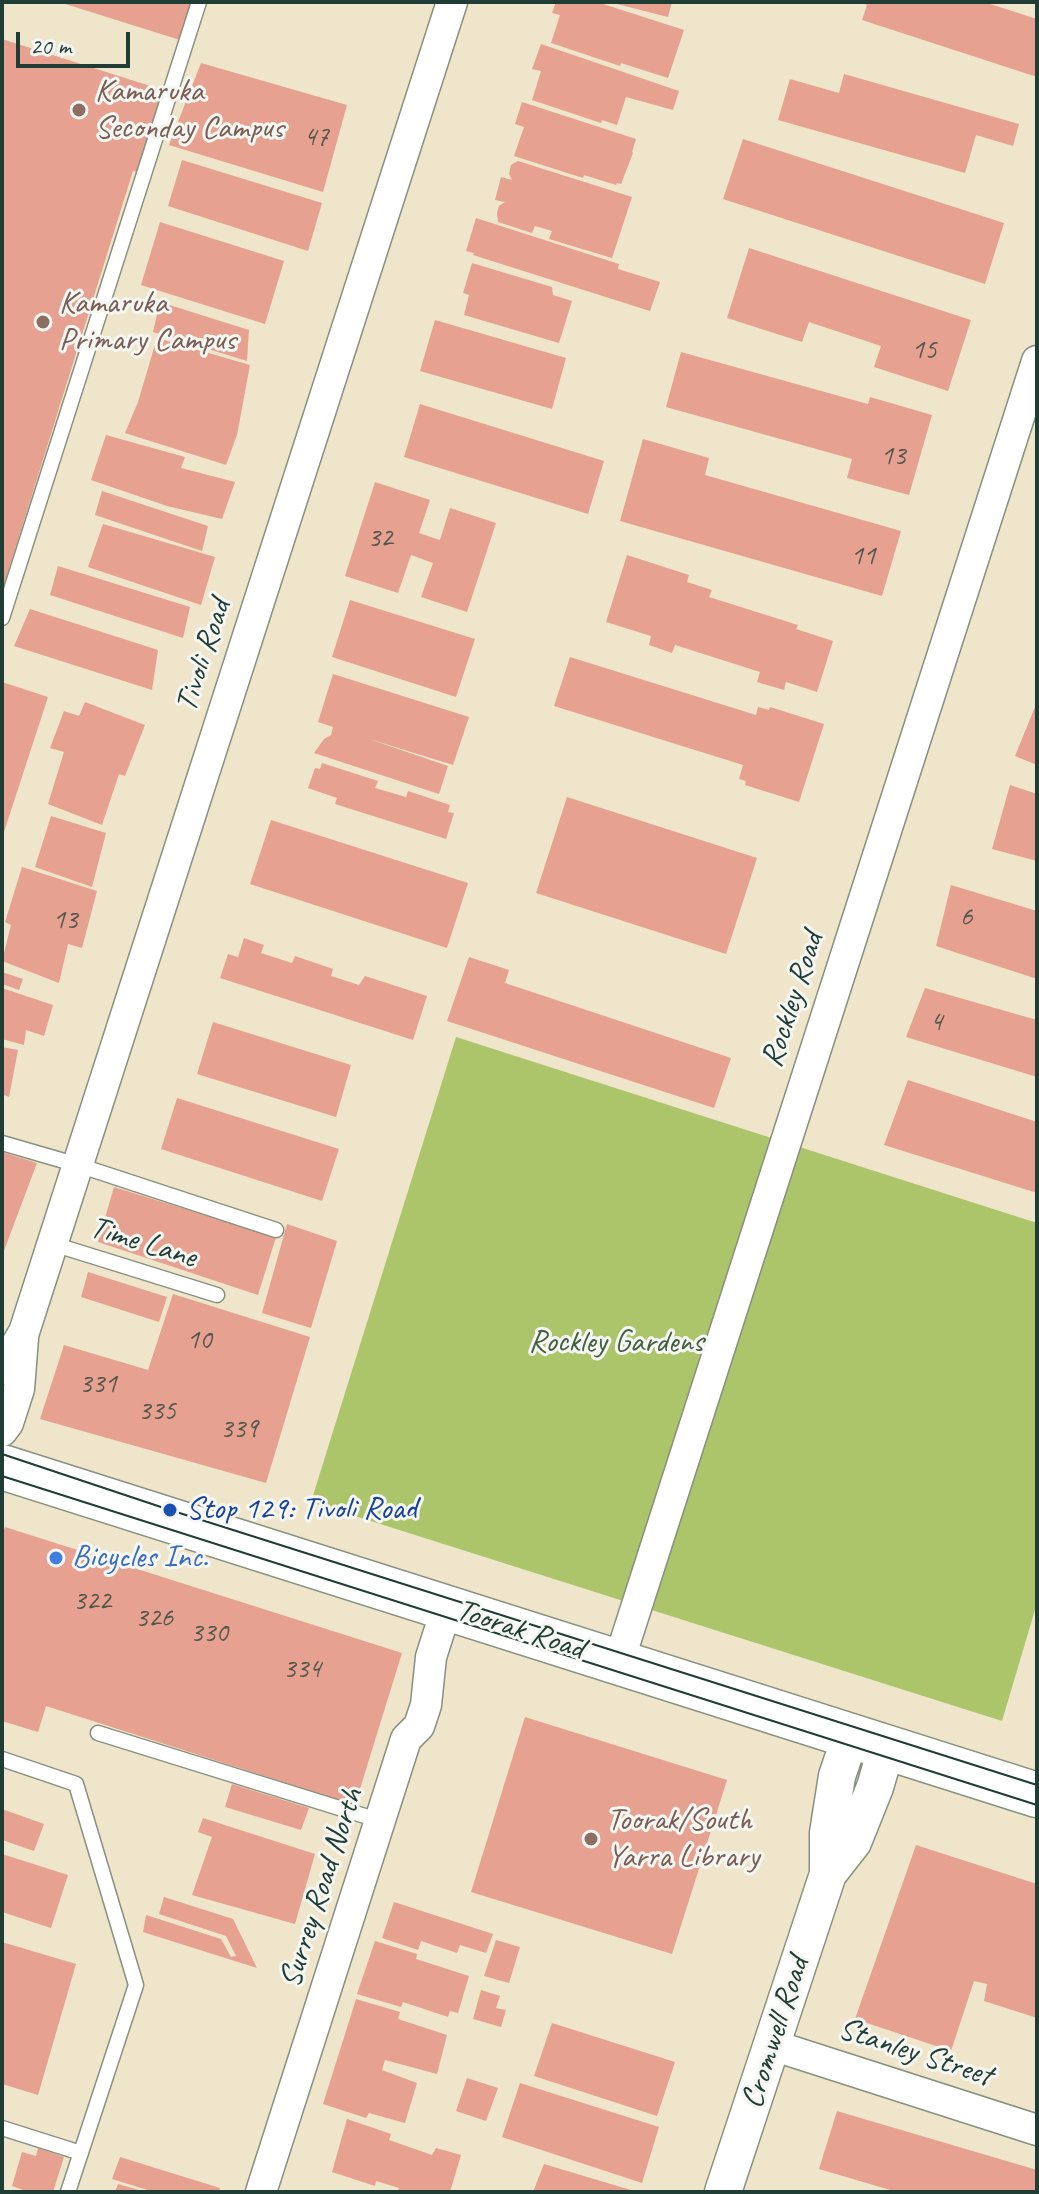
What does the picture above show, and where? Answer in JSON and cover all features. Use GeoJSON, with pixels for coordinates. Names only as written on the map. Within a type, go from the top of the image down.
{"type":"FeatureCollection","features":[{"type":"Feature","properties":{"kind":"main road","name":"Toorak Road"},"geometry":{"type":"LineString","coordinates":[[2,1467],[1037,1795]]}},
{"type":"Feature","properties":{"kind":"street","name":"Tivoli Road"},"geometry":{"type":"LineString","coordinates":[[2,1369],[24,1332],[53,1244],[452,2]]}},
{"type":"Feature","properties":{"kind":"street","name":"Rockley Road"},"geometry":{"type":"LineString","coordinates":[[619,1661],[1037,361]]}},
{"type":"Feature","properties":{"kind":"street","name":"Tivoli Road"},"geometry":{"type":"LineString","coordinates":[[2,1431],[8,1423],[19,1389],[24,1332]]}},
{"type":"Feature","properties":{"kind":"street","name":"Surrey Road North"},"geometry":{"type":"LineString","coordinates":[[261,2192],[406,1739],[419,1726],[426,1705],[431,1657],[447,1607]]}},
{"type":"Feature","properties":{"kind":"street","name":"Cromwell Road"},"geometry":{"type":"LineString","coordinates":[[723,2192],[828,1874],[828,1833],[837,1776],[869,1741]]}},
{"type":"Feature","properties":{"kind":"street","name":"Stanley Street"},"geometry":{"type":"LineString","coordinates":[[772,2045],[1037,2130]]}},
{"type":"Feature","properties":{"kind":"lane"},"geometry":{"type":"LineString","coordinates":[[2,618],[199,2]]}},
{"type":"Feature","properties":{"kind":"lane"},"geometry":{"type":"LineString","coordinates":[[2,1143],[276,1230]]}},
{"type":"Feature","properties":{"kind":"lane","name":"Time Lane"},"geometry":{"type":"LineString","coordinates":[[53,1244],[217,1295]]}},
{"type":"Feature","properties":{"kind":"lane"},"geometry":{"type":"LineString","coordinates":[[98,1733],[381,1821]]}},
{"type":"Feature","properties":{"kind":"lane"},"geometry":{"type":"LineString","coordinates":[[2,1759],[76,1784],[136,1985],[68,2192]]}},
{"type":"Feature","properties":{"kind":"lane"},"geometry":{"type":"LineString","coordinates":[[2,2128],[81,2153]]}},
{"type":"Feature","properties":{"kind":"green space","name":"Rockley Gardens"},"geometry":{"type":"Polygon","coordinates":[[[456,1037],[1037,1223],[1037,1603],[1002,1721],[311,1502],[456,1037]]]}},
{"type":"Feature","properties":{"kind":"building"},"geometry":{"type":"Polygon","coordinates":[[[59,2],[192,2],[180,40],[59,2]]]}},
{"type":"Feature","properties":{"kind":"building"},"geometry":{"type":"Polygon","coordinates":[[[556,2],[597,2],[684,30],[668,78],[551,43],[560,15],[552,13],[556,2]]]}},
{"type":"Feature","properties":{"kind":"building"},"geometry":{"type":"Polygon","coordinates":[[[613,2],[672,2],[668,17],[613,3],[613,2]]]}},
{"type":"Feature","properties":{"kind":"building"},"geometry":{"type":"Polygon","coordinates":[[[860,2],[984,2],[1037,19],[1037,77],[862,20],[867,5],[860,2]]]}},
{"type":"Feature","properties":{"kind":"building"},"geometry":{"type":"Polygon","coordinates":[[[2,39],[163,90],[137,172],[133,171],[3,588],[2,39]]]}},
{"type":"Feature","properties":{"kind":"building"},"geometry":{"type":"Polygon","coordinates":[[[541,44],[679,91],[673,110],[626,97],[617,125],[602,120],[601,123],[532,100],[541,71],[532,69],[541,44]]]}},
{"type":"Feature","properties":{"kind":"building"},"geometry":{"type":"Polygon","coordinates":[[[201,63],[347,105],[323,192],[169,145],[201,63]]]}},
{"type":"Feature","properties":{"kind":"building"},"geometry":{"type":"Polygon","coordinates":[[[844,74],[1019,124],[1013,146],[976,135],[965,173],[778,120],[790,79],[839,93],[844,74]]]}},
{"type":"Feature","properties":{"kind":"building"},"geometry":{"type":"Polygon","coordinates":[[[522,102],[636,139],[621,184],[584,175],[583,178],[514,156],[524,127],[515,124],[522,102]]]}},
{"type":"Feature","properties":{"kind":"building"},"geometry":{"type":"Polygon","coordinates":[[[743,139],[1004,223],[985,284],[723,199],[743,139]]]}},
{"type":"Feature","properties":{"kind":"building"},"geometry":{"type":"Polygon","coordinates":[[[182,160],[322,203],[308,251],[168,206],[182,160]]]}},
{"type":"Feature","properties":{"kind":"building"},"geometry":{"type":"Polygon","coordinates":[[[518,161],[632,197],[612,258],[549,239],[552,231],[535,226],[532,233],[498,222],[499,206],[505,202],[495,200],[501,177],[512,180],[509,174],[511,165],[518,161]]]}},
{"type":"Feature","properties":{"kind":"building"},"geometry":{"type":"Polygon","coordinates":[[[476,218],[619,264],[618,269],[660,282],[650,311],[473,255],[466,251],[476,218]]]}},
{"type":"Feature","properties":{"kind":"building"},"geometry":{"type":"Polygon","coordinates":[[[160,222],[284,261],[265,324],[141,285],[160,222]]]}},
{"type":"Feature","properties":{"kind":"building"},"geometry":{"type":"Polygon","coordinates":[[[749,248],[971,320],[948,391],[874,367],[881,346],[809,322],[802,342],[727,318],[749,248]]]}},
{"type":"Feature","properties":{"kind":"building"},"geometry":{"type":"Polygon","coordinates":[[[472,263],[552,287],[553,295],[572,301],[559,343],[464,315],[469,295],[463,293],[472,263]]]}},
{"type":"Feature","properties":{"kind":"building"},"geometry":{"type":"Polygon","coordinates":[[[160,302],[249,330],[247,361],[153,332],[160,302]]]}},
{"type":"Feature","properties":{"kind":"building"},"geometry":{"type":"Polygon","coordinates":[[[435,320],[566,358],[552,409],[420,371],[435,320]]]}},
{"type":"Feature","properties":{"kind":"building"},"geometry":{"type":"Polygon","coordinates":[[[157,338],[250,365],[237,435],[226,465],[125,433],[138,402],[157,338]]]}},
{"type":"Feature","properties":{"kind":"building"},"geometry":{"type":"Polygon","coordinates":[[[681,352],[868,404],[870,397],[932,415],[909,495],[847,478],[852,459],[666,407],[681,352]]]}},
{"type":"Feature","properties":{"kind":"building"},"geometry":{"type":"Polygon","coordinates":[[[420,404],[604,461],[588,514],[404,457],[420,404]]]}},
{"type":"Feature","properties":{"kind":"building"},"geometry":{"type":"Polygon","coordinates":[[[106,435],[185,457],[181,468],[235,482],[222,519],[167,506],[91,480],[106,435]]]}},
{"type":"Feature","properties":{"kind":"building"},"geometry":{"type":"Polygon","coordinates":[[[643,439],[709,458],[705,475],[901,531],[882,596],[620,521],[643,439]]]}},
{"type":"Feature","properties":{"kind":"building"},"geometry":{"type":"Polygon","coordinates":[[[375,482],[430,500],[419,533],[440,540],[450,508],[496,523],[467,612],[421,597],[433,563],[411,555],[398,593],[345,576],[375,482]]]}},
{"type":"Feature","properties":{"kind":"building"},"geometry":{"type":"Polygon","coordinates":[[[102,491],[208,526],[202,551],[95,515],[102,491]]]}},
{"type":"Feature","properties":{"kind":"building"},"geometry":{"type":"Polygon","coordinates":[[[103,524],[215,557],[201,605],[88,567],[103,524]]]}},
{"type":"Feature","properties":{"kind":"building"},"geometry":{"type":"Polygon","coordinates":[[[627,555],[689,575],[687,582],[712,590],[709,597],[798,625],[796,629],[833,641],[817,692],[786,682],[784,690],[757,682],[760,672],[675,645],[672,653],[649,645],[651,636],[606,622],[627,555]]]}},
{"type":"Feature","properties":{"kind":"building"},"geometry":{"type":"Polygon","coordinates":[[[58,566],[190,607],[183,638],[50,595],[58,566]]]}},
{"type":"Feature","properties":{"kind":"building"},"geometry":{"type":"Polygon","coordinates":[[[350,600],[475,639],[456,697],[332,657],[350,600]]]}},
{"type":"Feature","properties":{"kind":"building"},"geometry":{"type":"Polygon","coordinates":[[[30,609],[158,650],[152,690],[14,646],[30,609]]]}},
{"type":"Feature","properties":{"kind":"building"},"geometry":{"type":"Polygon","coordinates":[[[570,657],[756,715],[758,707],[769,710],[770,707],[824,724],[799,802],[745,785],[746,781],[739,779],[743,765],[554,706],[570,657]]]}},
{"type":"Feature","properties":{"kind":"building"},"geometry":{"type":"Polygon","coordinates":[[[333,674],[469,717],[453,765],[366,738],[448,766],[439,794],[314,753],[331,735],[333,727],[318,722],[333,674]]]}},
{"type":"Feature","properties":{"kind":"building"},"geometry":{"type":"Polygon","coordinates":[[[2,682],[48,697],[3,835],[2,835],[2,682]]]}},
{"type":"Feature","properties":{"kind":"building"},"geometry":{"type":"Polygon","coordinates":[[[85,702],[145,725],[125,776],[119,774],[102,825],[48,804],[64,752],[50,748],[64,711],[79,716],[85,702]]]}},
{"type":"Feature","properties":{"kind":"building"},"geometry":{"type":"Polygon","coordinates":[[[1037,702],[1037,765],[1015,756],[1037,702]]]}},
{"type":"Feature","properties":{"kind":"building"},"geometry":{"type":"Polygon","coordinates":[[[322,763],[378,781],[375,788],[406,797],[408,791],[450,805],[448,812],[454,813],[446,839],[335,804],[337,798],[308,788],[315,768],[320,769],[322,763]]]}},
{"type":"Feature","properties":{"kind":"building"},"geometry":{"type":"Polygon","coordinates":[[[1010,785],[1037,794],[1037,861],[992,849],[1010,785]]]}},
{"type":"Feature","properties":{"kind":"building"},"geometry":{"type":"Polygon","coordinates":[[[567,797],[757,858],[726,954],[536,893],[567,797]]]}},
{"type":"Feature","properties":{"kind":"building"},"geometry":{"type":"Polygon","coordinates":[[[51,816],[106,833],[92,887],[35,867],[51,816]]]}},
{"type":"Feature","properties":{"kind":"building"},"geometry":{"type":"Polygon","coordinates":[[[271,820],[468,883],[447,948],[250,884],[271,820]]]}},
{"type":"Feature","properties":{"kind":"building"},"geometry":{"type":"Polygon","coordinates":[[[22,867],[97,891],[82,948],[68,944],[59,983],[2,961],[11,925],[5,922],[22,867]]]}},
{"type":"Feature","properties":{"kind":"building"},"geometry":{"type":"Polygon","coordinates":[[[951,885],[1037,911],[1037,979],[936,946],[951,885]]]}},
{"type":"Feature","properties":{"kind":"building"},"geometry":{"type":"Polygon","coordinates":[[[244,938],[264,945],[261,953],[292,963],[295,956],[333,969],[331,976],[359,985],[365,976],[427,996],[413,1040],[220,978],[228,954],[238,957],[244,938]]]}},
{"type":"Feature","properties":{"kind":"building"},"geometry":{"type":"Polygon","coordinates":[[[469,957],[509,970],[505,983],[731,1058],[714,1108],[447,1021],[469,957]]]}},
{"type":"Feature","properties":{"kind":"building"},"geometry":{"type":"Polygon","coordinates":[[[2,972],[23,979],[19,990],[2,984],[2,972]]]}},
{"type":"Feature","properties":{"kind":"building"},"geometry":{"type":"Polygon","coordinates":[[[2,988],[53,1005],[44,1036],[26,1030],[24,1045],[2,1039],[2,988]]]}},
{"type":"Feature","properties":{"kind":"building"},"geometry":{"type":"Polygon","coordinates":[[[925,988],[1037,1020],[1037,1077],[906,1037],[925,988]]]}},
{"type":"Feature","properties":{"kind":"building"},"geometry":{"type":"Polygon","coordinates":[[[213,1022],[351,1065],[336,1117],[197,1074],[213,1022]]]}},
{"type":"Feature","properties":{"kind":"building"},"geometry":{"type":"Polygon","coordinates":[[[2,1047],[18,1050],[9,1097],[2,1094],[2,1047]]]}},
{"type":"Feature","properties":{"kind":"building"},"geometry":{"type":"Polygon","coordinates":[[[908,1080],[1037,1122],[1037,1193],[884,1145],[908,1080]]]}},
{"type":"Feature","properties":{"kind":"building"},"geometry":{"type":"Polygon","coordinates":[[[177,1098],[339,1149],[322,1201],[161,1149],[177,1098]]]}},
{"type":"Feature","properties":{"kind":"building"},"geometry":{"type":"Polygon","coordinates":[[[2,1152],[37,1163],[2,1256],[2,1152]]]}},
{"type":"Feature","properties":{"kind":"building"},"geometry":{"type":"Polygon","coordinates":[[[114,1187],[276,1237],[258,1295],[98,1242],[114,1187]]]}},
{"type":"Feature","properties":{"kind":"building"},"geometry":{"type":"Polygon","coordinates":[[[287,1224],[337,1241],[311,1328],[262,1313],[287,1224]]]}},
{"type":"Feature","properties":{"kind":"building"},"geometry":{"type":"Polygon","coordinates":[[[88,1272],[167,1297],[159,1322],[81,1297],[88,1272]]]}},
{"type":"Feature","properties":{"kind":"building"},"geometry":{"type":"Polygon","coordinates":[[[173,1294],[310,1337],[266,1483],[40,1419],[64,1345],[148,1370],[173,1294]]]}},
{"type":"Feature","properties":{"kind":"building"},"geometry":{"type":"Polygon","coordinates":[[[5,1527],[402,1653],[355,1805],[46,1706],[38,1732],[2,1721],[2,1535],[5,1527]]]}},
{"type":"Feature","properties":{"kind":"building"},"geometry":{"type":"Polygon","coordinates":[[[525,1717],[727,1780],[672,1954],[471,1892],[525,1717]]]}},
{"type":"Feature","properties":{"kind":"building"},"geometry":{"type":"Polygon","coordinates":[[[232,1784],[309,1808],[301,1830],[225,1807],[232,1784]]]}},
{"type":"Feature","properties":{"kind":"building"},"geometry":{"type":"Polygon","coordinates":[[[2,1809],[44,1824],[34,1851],[2,1840],[2,1809]]]}},
{"type":"Feature","properties":{"kind":"building"},"geometry":{"type":"Polygon","coordinates":[[[203,1818],[315,1854],[295,1924],[192,1895],[212,1837],[198,1832],[203,1818]]]}},
{"type":"Feature","properties":{"kind":"building"},"geometry":{"type":"Polygon","coordinates":[[[916,1845],[1037,1884],[1037,2018],[984,2001],[987,1984],[974,1981],[951,2051],[855,2019],[916,1845]]]}},
{"type":"Feature","properties":{"kind":"building"},"geometry":{"type":"Polygon","coordinates":[[[2,1854],[68,1875],[51,1928],[2,1912],[2,1854]]]}},
{"type":"Feature","properties":{"kind":"building"},"geometry":{"type":"Polygon","coordinates":[[[164,1897],[233,1919],[257,1968],[143,1932],[146,1915],[221,1939],[231,1957],[236,1956],[226,1936],[159,1914],[164,1897]]]}},
{"type":"Feature","properties":{"kind":"building"},"geometry":{"type":"Polygon","coordinates":[[[394,1902],[493,1934],[486,1953],[460,1945],[457,1953],[421,1941],[418,1950],[382,1938],[394,1902]]]}},
{"type":"Feature","properties":{"kind":"building"},"geometry":{"type":"Polygon","coordinates":[[[496,1940],[520,1947],[509,1983],[484,1976],[496,1940]]]}},
{"type":"Feature","properties":{"kind":"building"},"geometry":{"type":"Polygon","coordinates":[[[375,1941],[417,1954],[416,1959],[469,1976],[458,2013],[450,2011],[448,2017],[403,2002],[401,2007],[357,1994],[375,1941]]]}},
{"type":"Feature","properties":{"kind":"building"},"geometry":{"type":"Polygon","coordinates":[[[2,1942],[76,1964],[38,2095],[2,2084],[2,1942]]]}},
{"type":"Feature","properties":{"kind":"building"},"geometry":{"type":"Polygon","coordinates":[[[481,1990],[500,1996],[496,2008],[506,2010],[501,2027],[473,2019],[481,1990]]]}},
{"type":"Feature","properties":{"kind":"building"},"geometry":{"type":"Polygon","coordinates":[[[356,1999],[400,2012],[398,2019],[447,2035],[437,2074],[385,2060],[382,2070],[417,2083],[405,2123],[369,2113],[366,2118],[323,2104],[356,1999]]]}},
{"type":"Feature","properties":{"kind":"building"},"geometry":{"type":"Polygon","coordinates":[[[552,2023],[675,2062],[657,2116],[534,2076],[552,2023]]]}},
{"type":"Feature","properties":{"kind":"building"},"geometry":{"type":"Polygon","coordinates":[[[467,2078],[498,2088],[486,2121],[456,2111],[467,2078]]]}},
{"type":"Feature","properties":{"kind":"building"},"geometry":{"type":"Polygon","coordinates":[[[520,2083],[659,2127],[642,2183],[502,2137],[520,2083]]]}},
{"type":"Feature","properties":{"kind":"building"},"geometry":{"type":"Polygon","coordinates":[[[837,2111],[1037,2170],[1037,2192],[897,2192],[819,2169],[837,2111]]]}},
{"type":"Feature","properties":{"kind":"building"},"geometry":{"type":"Polygon","coordinates":[[[347,2119],[391,2134],[389,2140],[432,2155],[436,2148],[461,2155],[450,2192],[397,2192],[399,2188],[376,2181],[375,2186],[332,2172],[347,2119]]]}},
{"type":"Feature","properties":{"kind":"building"},"geometry":{"type":"Polygon","coordinates":[[[38,2148],[64,2157],[53,2192],[29,2192],[12,2186],[22,2152],[36,2156],[38,2148]]]}},
{"type":"Feature","properties":{"kind":"building"},"geometry":{"type":"Polygon","coordinates":[[[120,2157],[220,2188],[219,2192],[154,2192],[112,2179],[120,2157]]]}},
{"type":"Feature","properties":{"kind":"building"},"geometry":{"type":"Polygon","coordinates":[[[544,2164],[634,2191],[634,2192],[533,2192],[544,2164]]]}},
{"type":"Feature","properties":{"kind":"building"},"geometry":{"type":"Polygon","coordinates":[[[118,2184],[142,2191],[115,2192],[118,2184]]]}},
{"type":"Feature","properties":{"kind":"tram line"},"geometry":{"type":"LineString","coordinates":[[2,1454],[1037,1785]]}},
{"type":"Feature","properties":{"kind":"tram line"},"geometry":{"type":"LineString","coordinates":[[2,1476],[1037,1805]]}},
{"type":"Feature","properties":{"kind":"place","name":"Kamaruka Seconday Campus"},"geometry":{"type":"Point","coordinates":[79,110]}},
{"type":"Feature","properties":{"kind":"place","name":"Kamaruka Primary Campus"},"geometry":{"type":"Point","coordinates":[43,322]}},
{"type":"Feature","properties":{"kind":"place","name":"Stop 129: Tivoli Road"},"geometry":{"type":"Point","coordinates":[170,1510]}},
{"type":"Feature","properties":{"kind":"place","name":"Bicycles Inc."},"geometry":{"type":"Point","coordinates":[56,1558]}},
{"type":"Feature","properties":{"kind":"place","name":"Toorak/South Yarra Library"},"geometry":{"type":"Point","coordinates":[591,1839]}}]}
